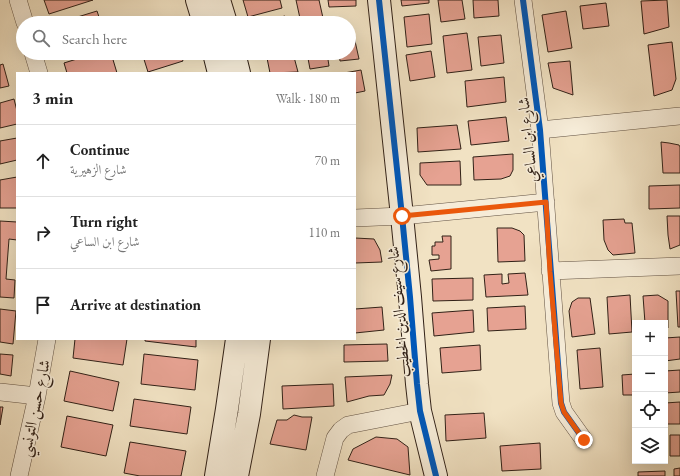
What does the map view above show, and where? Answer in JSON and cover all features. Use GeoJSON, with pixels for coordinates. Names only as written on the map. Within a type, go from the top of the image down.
{"type":"FeatureCollection","features":[{"type":"Feature","properties":{"kind":"street"},"geometry":{"type":"LineString","coordinates":[[18,0],[23,16]]}},
{"type":"Feature","properties":{"kind":"street"},"geometry":{"type":"LineString","coordinates":[[197,0],[202,16]]}},
{"type":"Feature","properties":{"kind":"street"},"geometry":{"type":"LineString","coordinates":[[219,0],[224,16]]}},
{"type":"Feature","properties":{"kind":"street","name":"شارع سيف الدين الخطيب"},"geometry":{"type":"LineString","coordinates":[[380,0],[420,411],[436,476]]}},
{"type":"Feature","properties":{"kind":"street","name":"شارع ابن الساعي"},"geometry":{"type":"LineString","coordinates":[[523,0],[540,130],[550,272],[562,408],[584,440]]}},
{"type":"Feature","properties":{"kind":"street"},"geometry":{"type":"LineString","coordinates":[[35,60],[39,72]]}},
{"type":"Feature","properties":{"kind":"street"},"geometry":{"type":"LineString","coordinates":[[216,60],[219,72]]}},
{"type":"Feature","properties":{"kind":"street"},"geometry":{"type":"LineString","coordinates":[[236,60],[239,72]]}},
{"type":"Feature","properties":{"kind":"street"},"geometry":{"type":"LineString","coordinates":[[540,130],[680,116]]}},
{"type":"Feature","properties":{"kind":"street"},"geometry":{"type":"LineString","coordinates":[[356,218],[402,216],[546,202]]}},
{"type":"Feature","properties":{"kind":"street"},"geometry":{"type":"LineString","coordinates":[[550,272],[680,266]]}},
{"type":"Feature","properties":{"kind":"street","name":"شارع حسن التونسي"},"geometry":{"type":"LineString","coordinates":[[19,476],[37,396],[47,340]]}},
{"type":"Feature","properties":{"kind":"street"},"geometry":{"type":"LineString","coordinates":[[216,476],[237,340]]}},
{"type":"Feature","properties":{"kind":"street"},"geometry":{"type":"LineString","coordinates":[[237,476],[249,414],[259,340]]}},
{"type":"Feature","properties":{"kind":"street"},"geometry":{"type":"LineString","coordinates":[[0,392],[37,396]]}},
{"type":"Feature","properties":{"kind":"street"},"geometry":{"type":"LineString","coordinates":[[325,476],[336,438],[341,430],[348,425],[420,411]]}},
{"type":"Feature","properties":{"kind":"building"},"geometry":{"type":"Polygon","coordinates":[[[44,0],[93,0],[49,14],[44,0]]]}},
{"type":"Feature","properties":{"kind":"building"},"geometry":{"type":"Polygon","coordinates":[[[243,0],[280,0],[282,8],[248,16],[243,0]]]}},
{"type":"Feature","properties":{"kind":"building"},"geometry":{"type":"Polygon","coordinates":[[[296,0],[319,0],[323,16],[299,16],[296,0]]]}},
{"type":"Feature","properties":{"kind":"building"},"geometry":{"type":"Polygon","coordinates":[[[328,0],[356,0],[356,6],[329,7],[328,0]]]}},
{"type":"Feature","properties":{"kind":"building"},"geometry":{"type":"Polygon","coordinates":[[[401,0],[429,0],[429,3],[402,6],[401,0]]]}},
{"type":"Feature","properties":{"kind":"building"},"geometry":{"type":"Polygon","coordinates":[[[438,0],[462,0],[465,19],[441,22],[438,0]]]}},
{"type":"Feature","properties":{"kind":"building"},"geometry":{"type":"Polygon","coordinates":[[[473,0],[498,0],[499,16],[474,18],[473,0]]]}},
{"type":"Feature","properties":{"kind":"building"},"geometry":{"type":"Polygon","coordinates":[[[667,0],[669,27],[644,34],[641,1],[667,0]]]}},
{"type":"Feature","properties":{"kind":"building"},"geometry":{"type":"Polygon","coordinates":[[[606,3],[609,26],[583,29],[580,6],[606,3]]]}},
{"type":"Feature","properties":{"kind":"building"},"geometry":{"type":"Polygon","coordinates":[[[97,11],[99,16],[81,16],[97,11]]]}},
{"type":"Feature","properties":{"kind":"building"},"geometry":{"type":"Polygon","coordinates":[[[566,11],[572,48],[548,52],[542,15],[566,11]]]}},
{"type":"Feature","properties":{"kind":"building"},"geometry":{"type":"Polygon","coordinates":[[[429,14],[432,44],[407,47],[404,17],[429,14]]]}},
{"type":"Feature","properties":{"kind":"building"},"geometry":{"type":"Polygon","coordinates":[[[467,33],[472,70],[447,73],[443,36],[467,33]]]}},
{"type":"Feature","properties":{"kind":"building"},"geometry":{"type":"Polygon","coordinates":[[[501,35],[504,63],[481,66],[478,37],[501,35]]]}},
{"type":"Feature","properties":{"kind":"building"},"geometry":{"type":"Polygon","coordinates":[[[672,42],[676,79],[672,90],[654,96],[648,45],[672,42]]]}},
{"type":"Feature","properties":{"kind":"building"},"geometry":{"type":"Polygon","coordinates":[[[356,46],[359,59],[356,59],[356,46]]]}},
{"type":"Feature","properties":{"kind":"building"},"geometry":{"type":"Polygon","coordinates":[[[431,51],[435,77],[410,81],[406,55],[431,51]]]}},
{"type":"Feature","properties":{"kind":"building"},"geometry":{"type":"Polygon","coordinates":[[[74,60],[113,60],[117,72],[67,72],[64,63],[74,60]]]}},
{"type":"Feature","properties":{"kind":"building"},"geometry":{"type":"Polygon","coordinates":[[[144,60],[183,61],[148,72],[144,60]]]}},
{"type":"Feature","properties":{"kind":"building"},"geometry":{"type":"Polygon","coordinates":[[[267,60],[295,60],[298,72],[270,72],[267,60]]]}},
{"type":"Feature","properties":{"kind":"building"},"geometry":{"type":"Polygon","coordinates":[[[308,60],[328,60],[329,66],[310,69],[308,60]]]}},
{"type":"Feature","properties":{"kind":"building"},"geometry":{"type":"Polygon","coordinates":[[[570,61],[573,95],[553,88],[548,63],[570,61]]]}},
{"type":"Feature","properties":{"kind":"building"},"geometry":{"type":"Polygon","coordinates":[[[3,64],[9,86],[0,88],[0,65],[3,64]]]}},
{"type":"Feature","properties":{"kind":"building"},"geometry":{"type":"Polygon","coordinates":[[[361,70],[365,91],[356,93],[356,72],[350,72],[361,70]]]}},
{"type":"Feature","properties":{"kind":"building"},"geometry":{"type":"Polygon","coordinates":[[[504,77],[506,102],[467,107],[465,81],[504,77]]]}},
{"type":"Feature","properties":{"kind":"building"},"geometry":{"type":"Polygon","coordinates":[[[14,99],[16,107],[16,124],[0,128],[0,103],[14,99]]]}},
{"type":"Feature","properties":{"kind":"building"},"geometry":{"type":"Polygon","coordinates":[[[506,117],[509,141],[471,145],[468,121],[506,117]]]}},
{"type":"Feature","properties":{"kind":"building"},"geometry":{"type":"Polygon","coordinates":[[[457,125],[461,149],[418,152],[417,128],[457,125]]]}},
{"type":"Feature","properties":{"kind":"building"},"geometry":{"type":"Polygon","coordinates":[[[16,138],[16,160],[0,164],[0,141],[16,138]]]}},
{"type":"Feature","properties":{"kind":"building"},"geometry":{"type":"Polygon","coordinates":[[[661,142],[679,145],[680,173],[663,173],[661,142]]]}},
{"type":"Feature","properties":{"kind":"building"},"geometry":{"type":"Polygon","coordinates":[[[513,154],[513,170],[510,176],[501,179],[474,180],[473,157],[513,154]]]}},
{"type":"Feature","properties":{"kind":"building"},"geometry":{"type":"Polygon","coordinates":[[[460,161],[461,185],[427,185],[420,175],[420,163],[460,161]]]}},
{"type":"Feature","properties":{"kind":"building"},"geometry":{"type":"Polygon","coordinates":[[[16,177],[16,208],[0,208],[0,180],[16,177]]]}},
{"type":"Feature","properties":{"kind":"building"},"geometry":{"type":"Polygon","coordinates":[[[680,185],[680,208],[649,209],[649,186],[680,185]]]}},
{"type":"Feature","properties":{"kind":"building"},"geometry":{"type":"Polygon","coordinates":[[[667,216],[680,216],[680,245],[670,249],[668,235],[667,216]]]}},
{"type":"Feature","properties":{"kind":"building"},"geometry":{"type":"Polygon","coordinates":[[[624,219],[625,223],[632,223],[635,253],[613,255],[608,250],[604,240],[603,220],[624,219]]]}},
{"type":"Feature","properties":{"kind":"building"},"geometry":{"type":"Polygon","coordinates":[[[0,221],[16,222],[16,240],[9,239],[6,279],[15,280],[14,298],[0,297],[0,221]]]}},
{"type":"Feature","properties":{"kind":"building"},"geometry":{"type":"Polygon","coordinates":[[[497,228],[512,228],[520,231],[524,235],[525,261],[498,262],[497,228]]]}},
{"type":"Feature","properties":{"kind":"building"},"geometry":{"type":"Polygon","coordinates":[[[442,236],[451,236],[451,269],[431,271],[429,260],[439,259],[439,255],[432,255],[432,246],[435,246],[435,242],[443,242],[442,236]]]}},
{"type":"Feature","properties":{"kind":"building"},"geometry":{"type":"Polygon","coordinates":[[[356,238],[374,239],[380,250],[382,262],[356,263],[356,238]]]}},
{"type":"Feature","properties":{"kind":"building"},"geometry":{"type":"Polygon","coordinates":[[[525,273],[528,295],[486,297],[484,275],[502,274],[502,284],[509,283],[508,274],[525,273]]]}},
{"type":"Feature","properties":{"kind":"building"},"geometry":{"type":"Polygon","coordinates":[[[473,278],[473,300],[433,301],[432,279],[473,278]]]}},
{"type":"Feature","properties":{"kind":"building"},"geometry":{"type":"Polygon","coordinates":[[[676,291],[680,291],[680,327],[678,327],[676,291]]]}},
{"type":"Feature","properties":{"kind":"building"},"geometry":{"type":"Polygon","coordinates":[[[630,295],[632,332],[609,334],[607,297],[630,295]]]}},
{"type":"Feature","properties":{"kind":"building"},"geometry":{"type":"Polygon","coordinates":[[[658,295],[668,301],[668,320],[645,320],[643,296],[658,295]]]}},
{"type":"Feature","properties":{"kind":"building"},"geometry":{"type":"Polygon","coordinates":[[[578,298],[590,298],[595,334],[572,337],[569,311],[572,302],[578,298]]]}},
{"type":"Feature","properties":{"kind":"building"},"geometry":{"type":"Polygon","coordinates":[[[525,306],[526,329],[488,331],[487,308],[525,306]]]}},
{"type":"Feature","properties":{"kind":"building"},"geometry":{"type":"Polygon","coordinates":[[[382,307],[384,330],[356,333],[356,309],[382,307]]]}},
{"type":"Feature","properties":{"kind":"building"},"geometry":{"type":"Polygon","coordinates":[[[0,309],[16,311],[13,344],[0,342],[0,309]]]}},
{"type":"Feature","properties":{"kind":"building"},"geometry":{"type":"Polygon","coordinates":[[[473,310],[474,332],[434,336],[432,313],[473,310]]]}},
{"type":"Feature","properties":{"kind":"building"},"geometry":{"type":"Polygon","coordinates":[[[680,337],[680,359],[668,361],[668,338],[680,337]]]}},
{"type":"Feature","properties":{"kind":"building"},"geometry":{"type":"Polygon","coordinates":[[[75,340],[127,340],[123,365],[73,358],[75,340]]]}},
{"type":"Feature","properties":{"kind":"building"},"geometry":{"type":"Polygon","coordinates":[[[196,340],[196,347],[145,341],[196,340]]]}},
{"type":"Feature","properties":{"kind":"building"},"geometry":{"type":"Polygon","coordinates":[[[387,344],[388,361],[344,362],[344,345],[387,344]]]}},
{"type":"Feature","properties":{"kind":"building"},"geometry":{"type":"Polygon","coordinates":[[[480,345],[481,370],[442,373],[440,348],[480,345]]]}},
{"type":"Feature","properties":{"kind":"building"},"geometry":{"type":"Polygon","coordinates":[[[600,348],[603,387],[580,389],[577,350],[600,348]]]}},
{"type":"Feature","properties":{"kind":"building"},"geometry":{"type":"Polygon","coordinates":[[[0,354],[13,355],[11,376],[0,374],[0,354]]]}},
{"type":"Feature","properties":{"kind":"building"},"geometry":{"type":"Polygon","coordinates":[[[144,354],[198,360],[195,390],[141,384],[144,354]]]}},
{"type":"Feature","properties":{"kind":"building"},"geometry":{"type":"Polygon","coordinates":[[[680,370],[680,392],[668,393],[668,371],[680,370]]]}},
{"type":"Feature","properties":{"kind":"building"},"geometry":{"type":"Polygon","coordinates":[[[70,371],[119,382],[113,411],[64,401],[70,371]]]}},
{"type":"Feature","properties":{"kind":"building"},"geometry":{"type":"Polygon","coordinates":[[[632,374],[632,395],[623,395],[622,375],[632,374]]]}},
{"type":"Feature","properties":{"kind":"building"},"geometry":{"type":"Polygon","coordinates":[[[392,375],[390,384],[384,395],[369,396],[347,402],[345,377],[392,375]]]}},
{"type":"Feature","properties":{"kind":"building"},"geometry":{"type":"Polygon","coordinates":[[[333,384],[334,406],[283,409],[282,386],[333,384]]]}},
{"type":"Feature","properties":{"kind":"building"},"geometry":{"type":"Polygon","coordinates":[[[134,399],[191,407],[187,434],[130,426],[134,399]]]}},
{"type":"Feature","properties":{"kind":"building"},"geometry":{"type":"Polygon","coordinates":[[[680,402],[680,424],[668,424],[668,403],[680,402]]]}},
{"type":"Feature","properties":{"kind":"building"},"geometry":{"type":"Polygon","coordinates":[[[0,407],[3,407],[0,425],[0,407]]]}},
{"type":"Feature","properties":{"kind":"building"},"geometry":{"type":"Polygon","coordinates":[[[484,413],[486,438],[446,441],[445,415],[484,413]]]}},
{"type":"Feature","properties":{"kind":"building"},"geometry":{"type":"Polygon","coordinates":[[[294,415],[312,417],[306,450],[270,444],[277,420],[287,420],[294,415]]]}},
{"type":"Feature","properties":{"kind":"building"},"geometry":{"type":"Polygon","coordinates":[[[67,416],[113,425],[106,456],[61,447],[67,416]]]}},
{"type":"Feature","properties":{"kind":"building"},"geometry":{"type":"Polygon","coordinates":[[[670,435],[680,435],[680,456],[670,456],[670,435]]]}},
{"type":"Feature","properties":{"kind":"building"},"geometry":{"type":"Polygon","coordinates":[[[376,437],[397,439],[408,447],[410,475],[348,460],[353,449],[376,437]]]}},
{"type":"Feature","properties":{"kind":"building"},"geometry":{"type":"Polygon","coordinates":[[[130,442],[186,451],[181,476],[140,476],[124,473],[130,442]]]}},
{"type":"Feature","properties":{"kind":"building"},"geometry":{"type":"Polygon","coordinates":[[[540,443],[541,469],[502,471],[500,446],[540,443]]]}},
{"type":"Feature","properties":{"kind":"building"},"geometry":{"type":"Polygon","coordinates":[[[680,468],[680,476],[674,476],[674,469],[680,468]]]}},
{"type":"Feature","properties":{"kind":"building"},"geometry":{"type":"Polygon","coordinates":[[[665,471],[665,476],[638,476],[638,472],[665,471]]]}},
{"type":"Feature","properties":{"kind":"cycle path"},"geometry":{"type":"LineString","coordinates":[[379,0],[402,216],[420,411],[436,476]]}},
{"type":"Feature","properties":{"kind":"cycle path"},"geometry":{"type":"LineString","coordinates":[[523,0],[540,130],[561,403],[564,412],[584,440]]}},
{"type":"Feature","properties":{"kind":"route"},"geometry":{"type":"LineString","coordinates":[[402,216],[546,202],[550,272],[561,403],[564,412],[584,440]]}}]}
